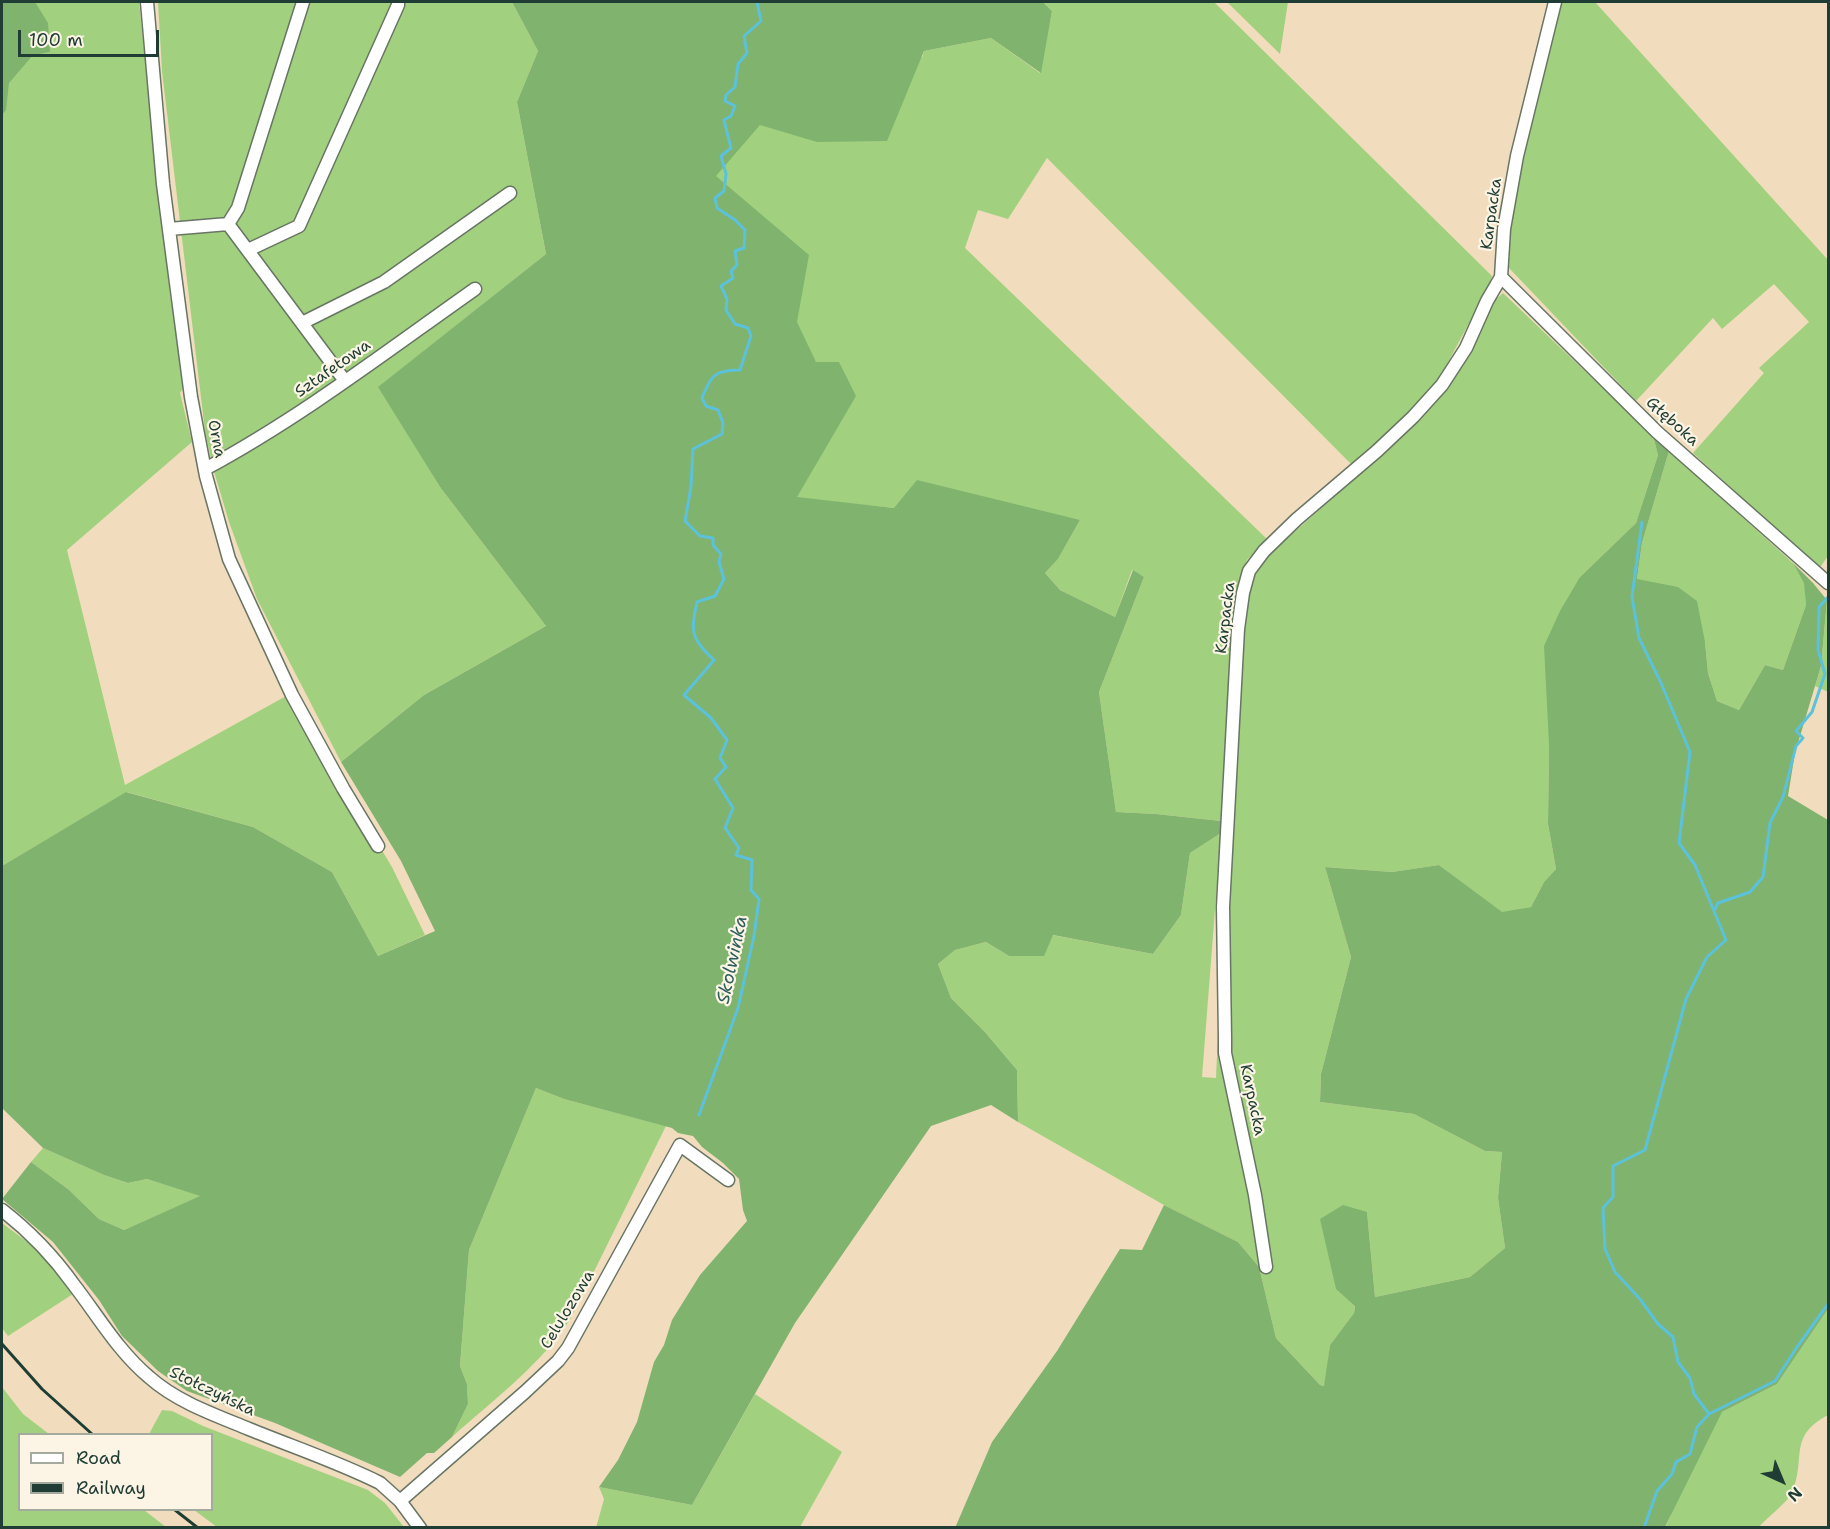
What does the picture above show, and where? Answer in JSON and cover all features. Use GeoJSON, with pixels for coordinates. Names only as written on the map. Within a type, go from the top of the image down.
{"type":"FeatureCollection","features":[{"type":"Feature","properties":{"kind":"street","name":"Orna"},"geometry":{"type":"LineString","coordinates":[[147,2],[169,229],[191,397],[204,468],[229,558],[243,592],[297,705],[378,846]]}},
{"type":"Feature","properties":{"kind":"street"},"geometry":{"type":"LineString","coordinates":[[228,224],[238,208],[303,2]]}},
{"type":"Feature","properties":{"kind":"street"},"geometry":{"type":"LineString","coordinates":[[248,250],[299,226],[398,2]]}},
{"type":"Feature","properties":{"kind":"street","name":"Karpacka"},"geometry":{"type":"LineString","coordinates":[[1266,1267],[1255,1196],[1225,1053],[1224,895],[1238,629],[1243,593],[1249,571],[1264,551],[1413,417],[1442,384],[1466,348],[1487,301],[1502,277],[1504,229],[1516,156],[1555,2]]}},
{"type":"Feature","properties":{"kind":"street"},"geometry":{"type":"LineString","coordinates":[[302,323],[384,282],[510,194]]}},
{"type":"Feature","properties":{"kind":"street"},"geometry":{"type":"LineString","coordinates":[[169,229],[228,224]]}},
{"type":"Feature","properties":{"kind":"street"},"geometry":{"type":"LineString","coordinates":[[228,224],[345,381]]}},
{"type":"Feature","properties":{"kind":"street","name":"Głęboka"},"geometry":{"type":"LineString","coordinates":[[1502,277],[1657,432],[1828,583]]}},
{"type":"Feature","properties":{"kind":"street","name":"Sztafetowa"},"geometry":{"type":"LineString","coordinates":[[204,468],[282,423],[475,289]]}},
{"type":"Feature","properties":{"kind":"street","name":"Celulozowa"},"geometry":{"type":"LineString","coordinates":[[400,1501],[558,1361],[568,1348],[680,1144],[728,1180]]}},
{"type":"Feature","properties":{"kind":"street","name":"Stołczyńska"},"geometry":{"type":"LineString","coordinates":[[2,1210],[41,1244],[74,1284],[103,1326],[150,1379],[172,1394],[218,1417],[380,1483],[400,1501],[420,1527]]}},
{"type":"Feature","properties":{"kind":"green space"},"geometry":{"type":"Polygon","coordinates":[[[2,2],[139,2],[170,295],[186,384],[180,393],[192,442],[67,550],[125,785],[288,695],[392,867],[425,935],[378,956],[332,872],[253,827],[127,792],[2,866],[2,2]]]}},
{"type":"Feature","properties":{"kind":"green space"},"geometry":{"type":"Polygon","coordinates":[[[2,2],[35,2],[48,23],[50,52],[33,55],[9,83],[6,110],[2,115],[2,2]]]}},
{"type":"Feature","properties":{"kind":"green space"},"geometry":{"type":"Polygon","coordinates":[[[158,2],[512,2],[538,51],[517,102],[546,254],[379,387],[440,487],[546,626],[424,695],[341,762],[257,599],[229,522],[213,468],[205,431],[162,71],[158,2]]]}},
{"type":"Feature","properties":{"kind":"green space"},"geometry":{"type":"Polygon","coordinates":[[[512,2],[1043,2],[1052,11],[1041,73],[991,38],[924,51],[887,141],[817,142],[760,125],[716,176],[809,255],[797,322],[816,362],[839,362],[856,396],[797,497],[894,508],[917,480],[1080,520],[1058,559],[1045,573],[1060,590],[1115,617],[1133,570],[1144,577],[1099,692],[1116,812],[1221,821],[1221,833],[1190,853],[1181,915],[1153,954],[1053,935],[1044,956],[1009,956],[986,942],[955,950],[938,964],[951,998],[984,1031],[1017,1070],[1018,1122],[991,1105],[931,1126],[795,1323],[692,1505],[599,1487],[618,1460],[637,1422],[654,1362],[664,1345],[672,1320],[700,1275],[747,1221],[743,1210],[739,1179],[702,1147],[693,1136],[678,1133],[672,1128],[564,1099],[536,1088],[469,1250],[460,1366],[467,1384],[468,1404],[452,1437],[434,1453],[427,1453],[400,1477],[275,1423],[187,1391],[158,1371],[122,1336],[99,1300],[53,1242],[2,1199],[31,1162],[68,1189],[99,1219],[124,1230],[200,1196],[147,1179],[128,1183],[43,1148],[2,1108],[2,866],[126,792],[253,827],[332,872],[378,956],[435,931],[401,861],[341,762],[424,695],[546,626],[440,487],[378,387],[546,254],[517,102],[538,51],[512,2]]]}},
{"type":"Feature","properties":{"kind":"green space"},"geometry":{"type":"Polygon","coordinates":[[[904,2],[922,58],[924,51],[991,38],[1040,73],[1052,11],[1043,2],[1214,2],[1492,276],[1489,286],[1440,377],[1409,412],[1352,465],[1047,158],[1008,219],[978,210],[965,248],[1267,539],[1247,560],[1238,588],[1221,821],[1116,812],[1099,692],[1144,577],[1132,570],[1115,617],[1060,590],[1045,573],[1058,559],[1080,520],[894,508],[825,501],[812,871],[678,1133],[556,254],[904,2]]]}},
{"type":"Feature","properties":{"kind":"green space"},"geometry":{"type":"Polygon","coordinates":[[[1227,2],[1288,2],[1280,54],[1227,2]]]}},
{"type":"Feature","properties":{"kind":"green space"},"geometry":{"type":"Polygon","coordinates":[[[1560,2],[1595,2],[1828,260],[1828,556],[1819,569],[1693,453],[1764,373],[1759,368],[1809,322],[1774,284],[1722,329],[1713,318],[1636,401],[1509,268],[1511,220],[1530,123],[1560,2]]]}},
{"type":"Feature","properties":{"kind":"green space"},"geometry":{"type":"Polygon","coordinates":[[[1503,293],[1653,436],[1658,455],[1636,523],[1580,577],[1549,744],[1548,824],[1556,869],[1544,882],[1531,907],[1502,913],[1439,865],[1392,872],[1325,867],[1351,957],[1321,1074],[1320,1102],[1414,1114],[1485,1151],[1502,1152],[1498,1198],[1505,1248],[1470,1277],[1375,1297],[1367,1212],[1354,1313],[1330,1345],[1325,1386],[1320,1385],[1276,1338],[1259,1267],[1238,1242],[1164,1205],[1018,1122],[1017,1070],[984,1031],[951,998],[938,964],[955,950],[986,942],[1009,956],[1052,935],[1153,954],[1181,915],[1190,853],[1221,833],[1202,1077],[1216,1078],[1220,987],[1247,599],[1255,573],[1272,552],[1418,422],[1464,358],[1492,303],[1503,293]]]}},
{"type":"Feature","properties":{"kind":"green space"},"geometry":{"type":"Polygon","coordinates":[[[1653,436],[1669,451],[1642,543],[1637,579],[1678,587],[1697,601],[1708,673],[1717,701],[1739,710],[1765,665],[1783,670],[1806,605],[1804,583],[1793,563],[1827,600],[1821,666],[1795,753],[1788,796],[1828,820],[1828,1309],[1777,1384],[1722,1412],[1665,1527],[955,1528],[992,1442],[1057,1351],[1120,1249],[1142,1250],[1164,1205],[1238,1242],[1259,1267],[1276,1338],[1320,1385],[1324,1386],[1330,1345],[1354,1313],[1355,1306],[1336,1289],[1320,1219],[1343,1205],[1367,1212],[1375,1297],[1470,1277],[1505,1248],[1498,1198],[1502,1152],[1485,1151],[1414,1114],[1320,1102],[1321,1074],[1351,957],[1325,867],[1392,872],[1439,865],[1502,912],[1531,907],[1544,882],[1556,869],[1548,824],[1549,744],[1544,646],[1560,611],[1580,577],[1636,523],[1658,455],[1653,436]]]}},
{"type":"Feature","properties":{"kind":"green space"},"geometry":{"type":"Polygon","coordinates":[[[1669,451],[1793,563],[1805,583],[1806,605],[1783,670],[1765,665],[1739,710],[1717,701],[1708,673],[1705,642],[1637,579],[1642,543],[1669,451]]]}},
{"type":"Feature","properties":{"kind":"green space"},"geometry":{"type":"Polygon","coordinates":[[[1827,600],[1828,692],[1815,686],[1821,666],[1827,600]]]}},
{"type":"Feature","properties":{"kind":"green space"},"geometry":{"type":"Polygon","coordinates":[[[536,1088],[564,1099],[666,1126],[571,1318],[531,1367],[452,1437],[468,1404],[467,1384],[460,1366],[469,1250],[536,1088]]]}},
{"type":"Feature","properties":{"kind":"green space"},"geometry":{"type":"Polygon","coordinates":[[[43,1148],[128,1183],[147,1179],[201,1196],[124,1230],[99,1219],[68,1189],[31,1162],[43,1148]]]}},
{"type":"Feature","properties":{"kind":"green space"},"geometry":{"type":"Polygon","coordinates":[[[2,1223],[38,1250],[73,1294],[8,1336],[2,1328],[2,1223]]]}},
{"type":"Feature","properties":{"kind":"green space"},"geometry":{"type":"Polygon","coordinates":[[[1828,1309],[1828,1415],[1807,1431],[1803,1439],[1797,1478],[1791,1495],[1759,1527],[1665,1528],[1671,1515],[1683,1459],[1722,1412],[1777,1384],[1828,1309]]]}},
{"type":"Feature","properties":{"kind":"green space"},"geometry":{"type":"Polygon","coordinates":[[[2,1387],[23,1414],[48,1433],[18,1433],[18,1511],[145,1511],[166,1527],[2,1527],[2,1387]]]}},
{"type":"Feature","properties":{"kind":"green space"},"geometry":{"type":"Polygon","coordinates":[[[755,1394],[842,1452],[800,1527],[596,1528],[604,1499],[599,1487],[692,1505],[755,1394]]]}},
{"type":"Feature","properties":{"kind":"green space"},"geometry":{"type":"Polygon","coordinates":[[[162,1410],[172,1411],[203,1426],[368,1490],[385,1503],[404,1527],[217,1527],[195,1511],[213,1511],[213,1433],[150,1433],[162,1410]]]}},
{"type":"Feature","properties":{"kind":"waterway","name":"Skolwinka"},"geometry":{"type":"LineString","coordinates":[[699,1115],[738,1008],[754,936],[759,899],[751,890],[752,860],[736,855],[739,848],[725,828],[733,808],[715,779],[726,767],[720,758],[727,740],[711,718],[684,695],[714,660],[700,646],[694,634],[697,602],[715,596],[724,579],[719,562],[721,554],[713,545],[713,538],[700,536],[685,521],[691,487],[693,449],[722,434],[723,423],[718,410],[706,406],[702,398],[715,375],[725,371],[740,370],[751,336],[748,328],[735,324],[726,310],[727,299],[721,286],[733,278],[731,271],[737,265],[735,251],[744,248],[745,230],[717,208],[715,198],[724,191],[726,174],[721,156],[731,148],[724,120],[731,116],[735,106],[725,101],[726,95],[735,87],[738,64],[747,53],[744,36],[761,21],[757,2]]}},
{"type":"Feature","properties":{"kind":"waterway"},"geometry":{"type":"LineString","coordinates":[[1642,522],[1632,597],[1639,638],[1690,752],[1679,843],[1695,865],[1726,940],[1707,957],[1686,999],[1645,1150],[1613,1166],[1613,1197],[1603,1208],[1605,1249],[1615,1272],[1640,1299],[1658,1324],[1673,1337],[1678,1362],[1690,1378],[1694,1394],[1709,1414]]}},
{"type":"Feature","properties":{"kind":"waterway"},"geometry":{"type":"LineString","coordinates":[[1715,909],[1718,903],[1750,892],[1763,877],[1770,823],[1783,797],[1796,746],[1803,738],[1796,731],[1812,712],[1825,674],[1818,650],[1819,607],[1828,597]]}},
{"type":"Feature","properties":{"kind":"waterway"},"geometry":{"type":"LineString","coordinates":[[1644,1528],[1657,1491],[1672,1474],[1676,1462],[1690,1454],[1697,1427],[1709,1414],[1775,1381],[1828,1304]]}},
{"type":"Feature","properties":{"kind":"railway"},"geometry":{"type":"LineString","coordinates":[[2,1344],[42,1389],[91,1433]]}},
{"type":"Feature","properties":{"kind":"railway"},"geometry":{"type":"LineString","coordinates":[[176,1511],[198,1528]]}}]}
